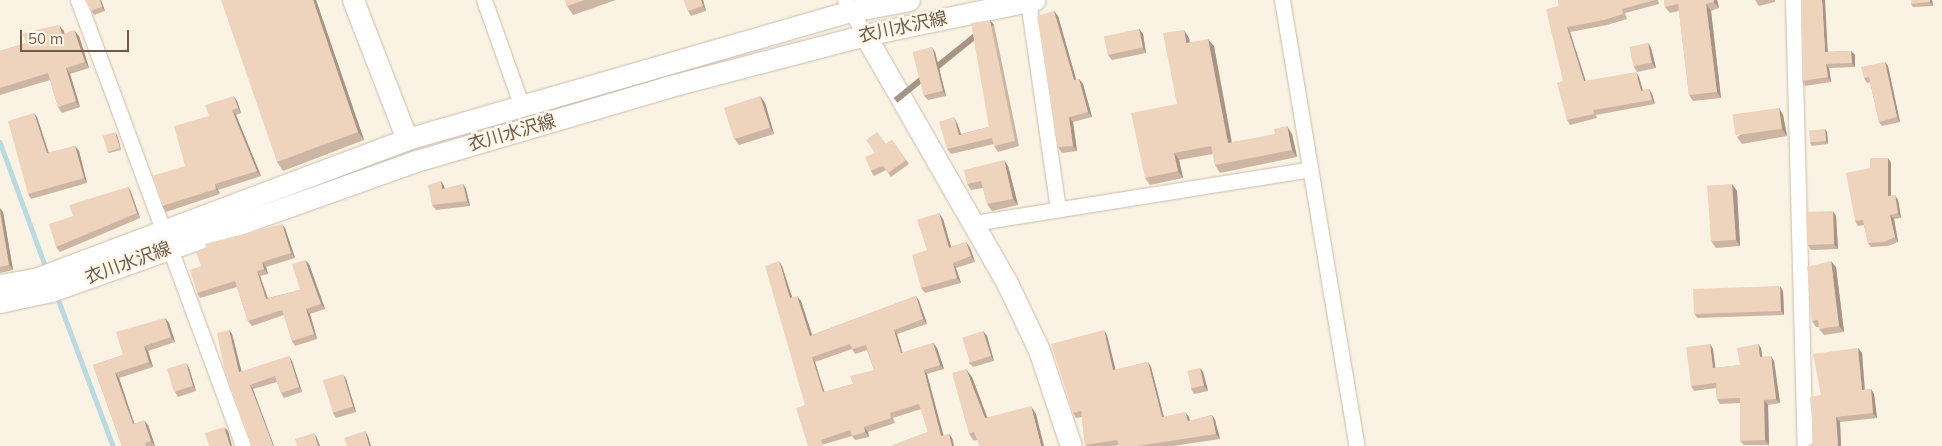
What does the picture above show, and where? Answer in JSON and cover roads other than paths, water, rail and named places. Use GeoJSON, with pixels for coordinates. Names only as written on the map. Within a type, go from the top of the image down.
{"type":"FeatureCollection","features":[{"type":"Feature","properties":{"kind":"main road"},"geometry":{"type":"LineString","coordinates":[[352,0],[407,139]]}},
{"type":"Feature","properties":{"kind":"main road","name":"衣川水沢線"},"geometry":{"type":"LineString","coordinates":[[0,302],[51,291],[167,239],[407,139],[848,5],[909,0]]}},
{"type":"Feature","properties":{"kind":"main road","name":"衣川水沢線"},"geometry":{"type":"LineString","coordinates":[[0,285],[35,279],[416,161],[865,34],[1031,1]]}},
{"type":"Feature","properties":{"kind":"main road"},"geometry":{"type":"LineString","coordinates":[[865,34],[974,223],[1039,350],[1071,446]]}},
{"type":"Feature","properties":{"kind":"street"},"geometry":{"type":"LineString","coordinates":[[78,0],[243,446]]}},
{"type":"Feature","properties":{"kind":"street"},"geometry":{"type":"LineString","coordinates":[[484,0],[521,104]]}},
{"type":"Feature","properties":{"kind":"street"},"geometry":{"type":"LineString","coordinates":[[1282,0],[1357,446]]}},
{"type":"Feature","properties":{"kind":"street"},"geometry":{"type":"LineString","coordinates":[[1793,0],[1805,446]]}},
{"type":"Feature","properties":{"kind":"street"},"geometry":{"type":"LineString","coordinates":[[1031,1],[1058,208]]}},
{"type":"Feature","properties":{"kind":"street"},"geometry":{"type":"LineString","coordinates":[[848,5],[865,34]]}},
{"type":"Feature","properties":{"kind":"street"},"geometry":{"type":"LineString","coordinates":[[974,223],[1310,169]]}},
{"type":"Feature","properties":{"kind":"waterway"},"geometry":{"type":"LineString","coordinates":[[0,142],[46,268]]}},
{"type":"Feature","properties":{"kind":"waterway"},"geometry":{"type":"LineString","coordinates":[[57,296],[113,446]]}}]}
